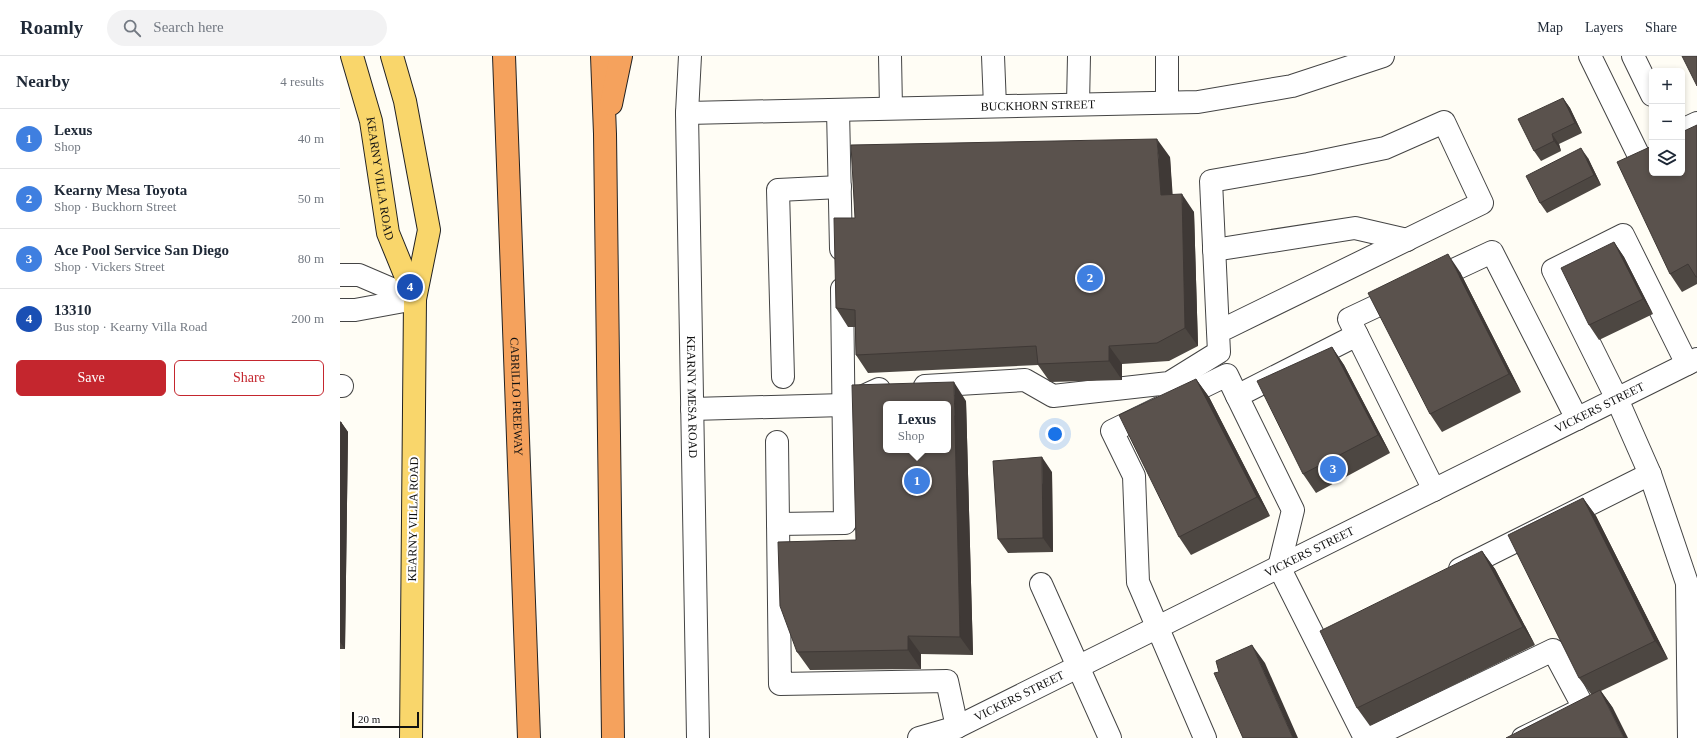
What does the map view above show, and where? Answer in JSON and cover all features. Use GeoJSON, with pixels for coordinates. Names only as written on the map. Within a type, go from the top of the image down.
{"type":"FeatureCollection","features":[{"type":"Feature","properties":{"kind":"highway","name":"CABRILLO FREEWAY"},"geometry":{"type":"LineString","coordinates":[[504,56],[529,738]]}},
{"type":"Feature","properties":{"kind":"highway"},"geometry":{"type":"LineString","coordinates":[[602,56],[613,738]]}},
{"type":"Feature","properties":{"kind":"highway"},"geometry":{"type":"LineString","coordinates":[[604,134],[621,56]]}},
{"type":"Feature","properties":{"kind":"main road","name":"KEARNY VILLA ROAD"},"geometry":{"type":"LineString","coordinates":[[352,56],[371,121],[388,233],[415,299]]}},
{"type":"Feature","properties":{"kind":"main road","name":"KEARNY VILLA ROAD"},"geometry":{"type":"LineString","coordinates":[[392,56],[406,102],[428,230],[415,299],[411,738]]}},
{"type":"Feature","properties":{"kind":"street","name":"KEARNY MESA ROAD"},"geometry":{"type":"LineString","coordinates":[[690,56],[687,113],[698,738]]}},
{"type":"Feature","properties":{"kind":"street"},"geometry":{"type":"LineString","coordinates":[[890,56],[891,108]]}},
{"type":"Feature","properties":{"kind":"street"},"geometry":{"type":"LineString","coordinates":[[993,56],[995,106]]}},
{"type":"Feature","properties":{"kind":"street"},"geometry":{"type":"LineString","coordinates":[[1078,104],[1079,56]]}},
{"type":"Feature","properties":{"kind":"street"},"geometry":{"type":"LineString","coordinates":[[1167,56],[1167,102]]}},
{"type":"Feature","properties":{"kind":"street","name":"BUCKHORN STREET"},"geometry":{"type":"LineString","coordinates":[[687,113],[1198,102],[1292,86],[1383,56]]}},
{"type":"Feature","properties":{"kind":"street"},"geometry":{"type":"LineString","coordinates":[[1590,56],[1638,154]]}},
{"type":"Feature","properties":{"kind":"street"},"geometry":{"type":"LineString","coordinates":[[1633,56],[1649,89]]}},
{"type":"Feature","properties":{"kind":"street"},"geometry":{"type":"LineString","coordinates":[[778,524],[844,523],[844,405],[838,110]]}},
{"type":"Feature","properties":{"kind":"street"},"geometry":{"type":"LineString","coordinates":[[692,409],[844,405],[880,389],[1025,380],[1053,396],[1169,383],[1219,352],[1218,332],[1214,250],[1211,181],[1308,164],[1385,148],[1444,122],[1482,204],[1218,332]]}},
{"type":"Feature","properties":{"kind":"street"},"geometry":{"type":"LineString","coordinates":[[1685,129],[1697,123]]}},
{"type":"Feature","properties":{"kind":"street"},"geometry":{"type":"LineString","coordinates":[[783,378],[778,190],[840,187]]}},
{"type":"Feature","properties":{"kind":"street"},"geometry":{"type":"LineString","coordinates":[[1214,250],[1355,228],[1407,240]]}},
{"type":"Feature","properties":{"kind":"street"},"geometry":{"type":"LineString","coordinates":[[1689,738],[1687,582],[1650,474],[1617,399],[1553,270],[1623,235],[1692,361]]}},
{"type":"Feature","properties":{"kind":"street"},"geometry":{"type":"LineString","coordinates":[[1434,490],[1349,319],[1492,252],[1577,419]]}},
{"type":"Feature","properties":{"kind":"street"},"geometry":{"type":"LineString","coordinates":[[340,275],[359,275],[415,299]]}},
{"type":"Feature","properties":{"kind":"street"},"geometry":{"type":"LineString","coordinates":[[340,310],[355,310],[415,299]]}},
{"type":"Feature","properties":{"kind":"street"},"geometry":{"type":"LineString","coordinates":[[1237,396],[1357,335]]}},
{"type":"Feature","properties":{"kind":"street","name":"VICKERS STREET"},"geometry":{"type":"LineString","coordinates":[[919,738],[957,727],[1692,361]]}},
{"type":"Feature","properties":{"kind":"street"},"geometry":{"type":"LineString","coordinates":[[1205,738],[1156,628],[1138,582],[1134,476],[1112,431],[1227,375],[1293,510],[1279,567],[1365,738]]}},
{"type":"Feature","properties":{"kind":"street"},"geometry":{"type":"LineString","coordinates":[[777,442],[780,684],[947,681],[957,727]]}},
{"type":"Feature","properties":{"kind":"street"},"geometry":{"type":"LineString","coordinates":[[1444,577],[1650,474]]}},
{"type":"Feature","properties":{"kind":"street"},"geometry":{"type":"LineString","coordinates":[[1041,584],[1110,738]]}},
{"type":"Feature","properties":{"kind":"street"},"geometry":{"type":"LineString","coordinates":[[1316,641],[1337,630]]}},
{"type":"Feature","properties":{"kind":"street"},"geometry":{"type":"LineString","coordinates":[[1370,738],[1553,650],[1584,708],[1523,738]]}},
{"type":"Feature","properties":{"kind":"building"},"geometry":{"type":"Polygon","coordinates":[[[1682,56],[1697,56],[1697,86],[1682,56]]]}},
{"type":"Feature","properties":{"kind":"building"},"geometry":{"type":"Polygon","coordinates":[[[1563,98],[1575,123],[1552,134],[1554,141],[1534,151],[1518,119],[1563,98]]]}},
{"type":"Feature","properties":{"kind":"building"},"geometry":{"type":"Polygon","coordinates":[[[1697,125],[1697,277],[1688,264],[1670,274],[1617,162],[1649,147],[1649,176],[1685,176],[1685,131],[1697,125]]]}},
{"type":"Feature","properties":{"kind":"building"},"geometry":{"type":"Polygon","coordinates":[[[1157,139],[1161,195],[1182,194],[1185,328],[1157,343],[1109,346],[1109,361],[1038,364],[1036,346],[856,355],[855,310],[836,308],[834,218],[855,218],[851,145],[1157,139]]]}},
{"type":"Feature","properties":{"kind":"building"},"geometry":{"type":"Polygon","coordinates":[[[1581,148],[1594,175],[1540,203],[1526,176],[1581,148]]]}},
{"type":"Feature","properties":{"kind":"building"},"geometry":{"type":"Polygon","coordinates":[[[1614,242],[1643,299],[1589,325],[1561,268],[1614,242]]]}},
{"type":"Feature","properties":{"kind":"building"},"geometry":{"type":"Polygon","coordinates":[[[1448,254],[1509,374],[1430,414],[1368,293],[1448,254]]]}},
{"type":"Feature","properties":{"kind":"building"},"geometry":{"type":"Polygon","coordinates":[[[1332,347],[1378,435],[1303,474],[1257,381],[1332,347]]]}},
{"type":"Feature","properties":{"kind":"building"},"geometry":{"type":"Polygon","coordinates":[[[1196,379],[1257,497],[1179,537],[1119,415],[1196,379]]]}},
{"type":"Feature","properties":{"kind":"building"},"geometry":{"type":"Polygon","coordinates":[[[954,382],[960,637],[908,636],[908,650],[797,652],[780,606],[778,542],[856,540],[852,385],[954,382]]]}},
{"type":"Feature","properties":{"kind":"building"},"geometry":{"type":"Polygon","coordinates":[[[340,422],[341,422],[340,515],[340,422]]]}},
{"type":"Feature","properties":{"kind":"building"},"geometry":{"type":"Polygon","coordinates":[[[1042,457],[1043,538],[998,539],[993,461],[1042,457]]]}},
{"type":"Feature","properties":{"kind":"building"},"geometry":{"type":"Polygon","coordinates":[[[1583,498],[1655,641],[1579,678],[1508,535],[1583,498]]]}},
{"type":"Feature","properties":{"kind":"building"},"geometry":{"type":"Polygon","coordinates":[[[1482,551],[1523,627],[1357,708],[1320,631],[1482,551]]]}},
{"type":"Feature","properties":{"kind":"building"},"geometry":{"type":"Polygon","coordinates":[[[1252,645],[1293,738],[1243,738],[1214,673],[1219,672],[1216,661],[1252,645]]]}},
{"type":"Feature","properties":{"kind":"building"},"geometry":{"type":"Polygon","coordinates":[[[1600,690],[1624,738],[1506,738],[1600,690]]]}},
{"type":"Feature","properties":{"kind":"place","name":"Kearny Mesa Toyota"},"geometry":{"type":"Point","coordinates":[1090,278]}},
{"type":"Feature","properties":{"kind":"place","name":"13310"},"geometry":{"type":"Point","coordinates":[410,287]}},
{"type":"Feature","properties":{"kind":"place","name":"Ace Pool Service San Diego"},"geometry":{"type":"Point","coordinates":[1333,469]}},
{"type":"Feature","properties":{"kind":"place","name":"Lexus"},"geometry":{"type":"Point","coordinates":[917,481]}}]}
